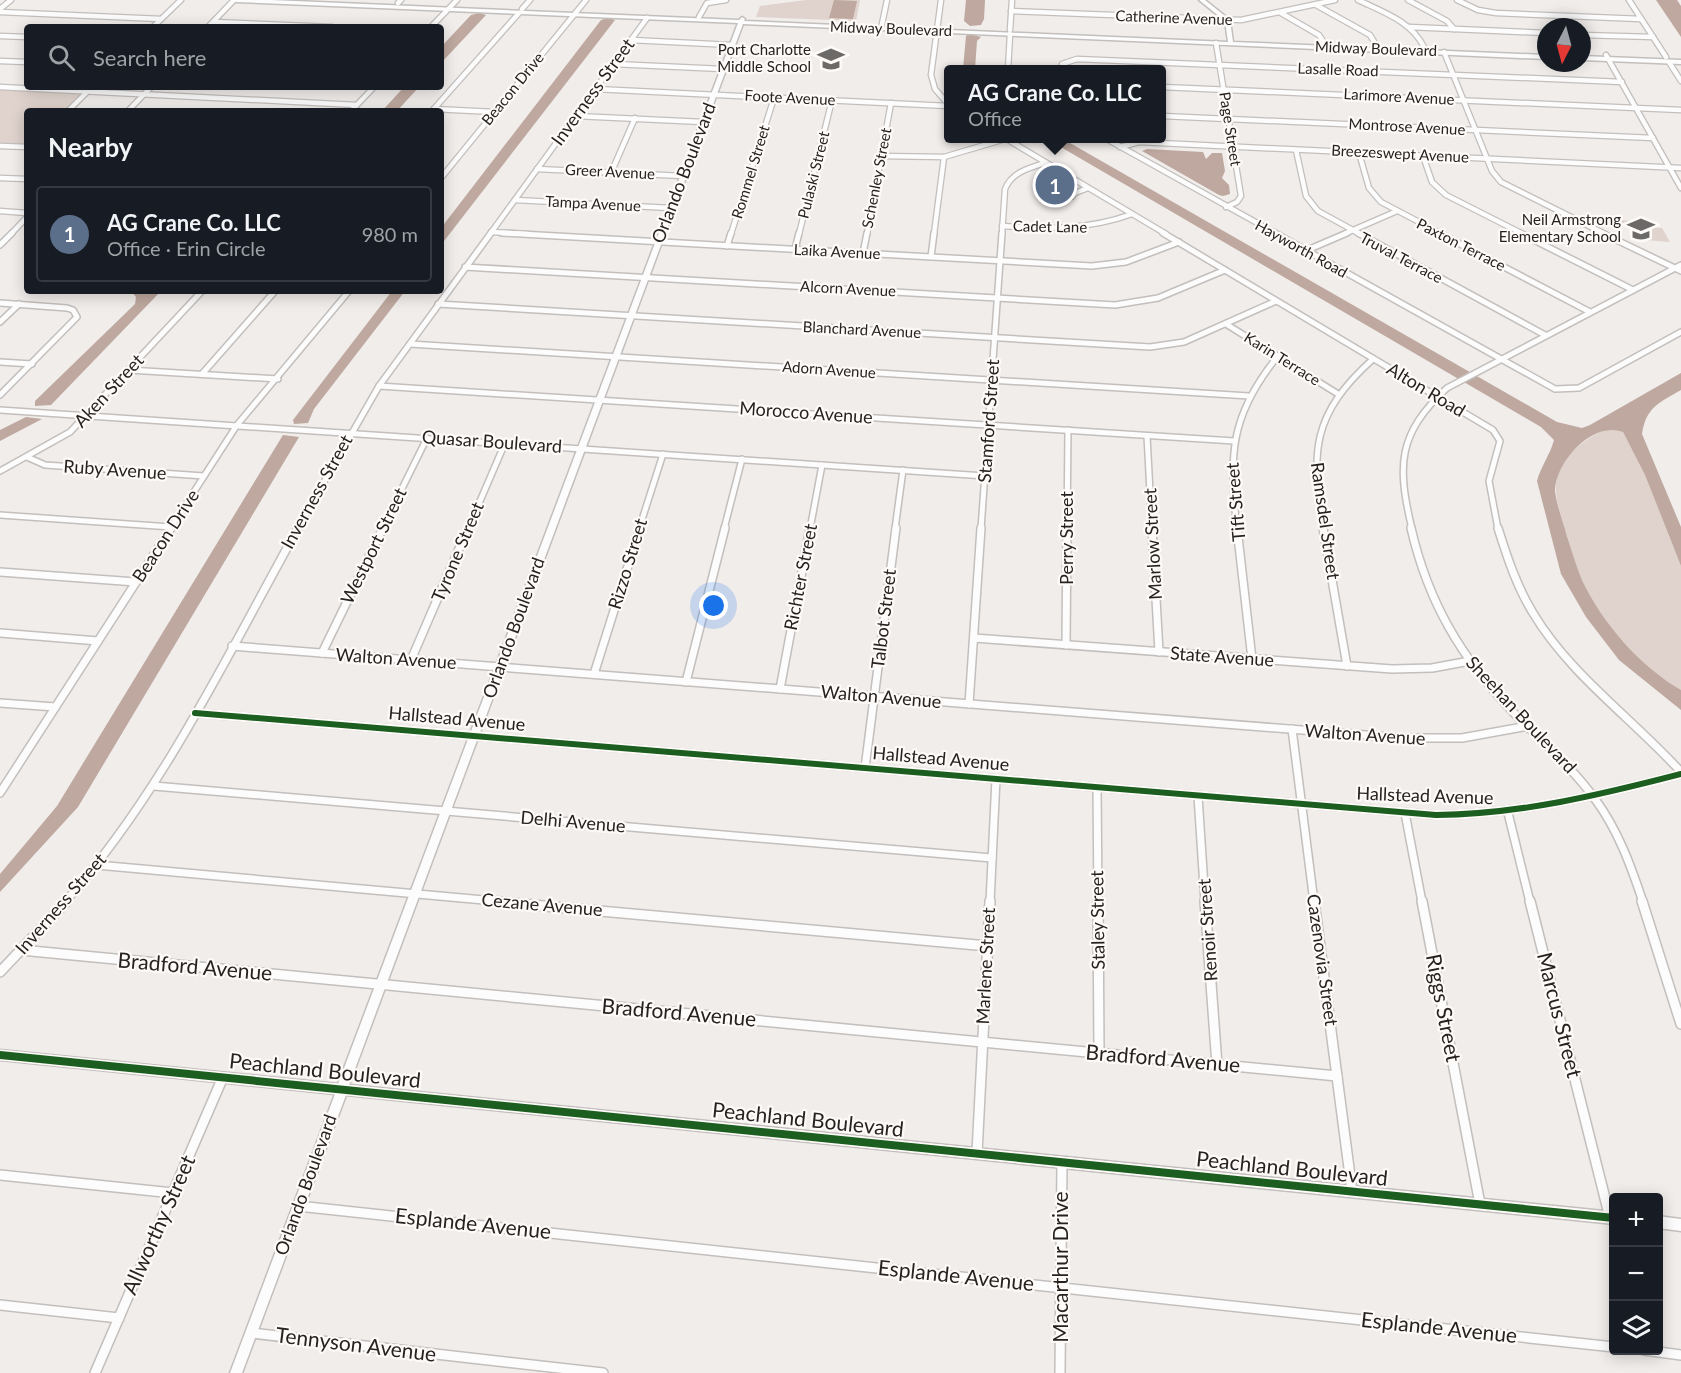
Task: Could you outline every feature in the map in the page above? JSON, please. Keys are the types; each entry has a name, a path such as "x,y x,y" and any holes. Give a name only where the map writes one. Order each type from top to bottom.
{"street":[{"path":"0,11 11,0"},
{"path":"156,24 181,0"},
{"path":"212,24 235,0"},
{"name":"Midway Boulevard","path":"235,0 699,17 1216,43 1231,41 1324,43 1537,53"},
{"name":"Midway Boulevard","path":"322,0 400,2 450,8"},
{"path":"434,24 457,0"},
{"path":"435,108 530,0"},
{"name":"Beacon Drive","path":"444,174 586,0"},
{"path":"699,17 707,3 726,0"},
{"path":"882,24 887,0"},
{"path":"940,0 931,79 944,100"},
{"path":"1008,65 1012,0"},
{"path":"1202,0 1227,20 1231,41"},
{"name":"Catherine Avenue","path":"1011,11 1227,20 1252,19 1335,0"},
{"path":"1358,0 1408,27 1420,38 1424,47"},
{"path":"1407,0 1447,21 1454,29"},
{"path":"1457,0 1478,10 1496,13 1641,18"},
{"path":"1622,0 1629,0 1681,81"},
{"path":"1316,5 1371,35 1376,45"},
{"path":"0,11 161,19"},
{"name":"Midway Boulevard","path":"575,13 647,18 882,24 937,28"},
{"path":"1281,13 1319,35 1324,43"},
{"name":"Inverness Street","path":"0,972 97,864 154,786 350,433 379,386 647,18"},
{"name":"Orlando Boulevard","path":"236,1373 741,20"},
{"path":"214,22 261,24"},
{"path":"1408,27 1537,33"},
{"name":"Midway Boulevard","path":"1010,32 1444,52 1537,54"},
{"path":"1591,35 1653,38"},
{"path":"0,36 24,37"},
{"path":"630,40 732,45"},
{"name":"Page Street","path":"1216,43 1241,196 1238,202 1226,207"},
{"path":"1444,52 1495,176 1505,185 1679,268"},
{"path":"1591,56 1681,60"},
{"path":"1607,57 1681,188"},
{"name":"Lasalle Road","path":"1062,65 1066,61 1077,59 1622,82"},
{"path":"0,61 24,62"},
{"path":"613,64 723,69"},
{"path":"0,87 24,88"},
{"name":"Larimore Avenue","path":"1166,87 1681,110"},
{"name":"Foote Avenue","path":"595,89 944,105"},
{"path":"53,90 357,105"},
{"path":"131,108 148,90"},
{"path":"354,108 371,90"},
{"path":"71,108 88,92"},
{"name":"Rommel Street","path":"728,246 774,98"},
{"name":"Pulaski Street","path":"795,249 832,100"},
{"name":"Schenley Street","path":"863,253 891,103"},
{"path":"444,110 495,112"},
{"path":"576,116 703,122"},
{"name":"Montrose Avenue","path":"1166,116 1653,138"},
{"path":"611,172 635,118"},
{"path":"881,156 944,158 992,143"},
{"name":"Alton Road","path":"1012,143 1493,430 1499,439 1490,467 1490,494 1512,568 1533,613 1568,660 1645,732 1681,773"},
{"name":"Hayworth Road","path":"1113,143 1547,387 1571,390 1681,332"},
{"name":"Breezeswept Avenue","path":"1120,147 1135,143"},
{"name":"Breezeswept Avenue","path":"1158,143 1681,168"},
{"path":"0,146 24,147"},
{"name":"Truval Terrace","path":"1296,150 1309,202 1322,214 1545,335"},
{"name":"Paxton Terrace","path":"1359,153 1371,192 1381,202 1396,212 1590,312"},
{"path":"1423,156 1432,182 1446,195 1633,290"},
{"path":"931,257 944,158"},
{"name":"Stamford Street","path":"969,704 1005,189 1016,174 1045,163"},
{"name":"Greer Avenue","path":"537,169 682,176"},
{"path":"0,178 24,179"},
{"path":"1075,193 1088,188"},
{"name":"Tampa Avenue","path":"515,200 671,208"},
{"path":"0,211 24,215"},
{"path":"1305,251 1396,212"},
{"name":"Cadet Lane","path":"1002,226 1083,229 1103,225 1132,214"},
{"path":"0,245 24,218"},
{"name":"Laika Avenue","path":"491,232 1111,266 1132,261 1179,242"},
{"name":"Alcorn Avenue","path":"465,267 1115,305 1136,304 1157,299 1225,270"},
{"name":"Sheehan Boulevard","path":"1679,268 1498,359 1459,380 1436,396 1418,417 1407,439 1402,462 1402,488 1426,583 1443,620 1470,662 1498,695 1564,760 1594,796 1616,832 1632,868 1681,1024"},
{"name":"Aken Street","path":"0,471 60,440 199,294"},
{"path":"202,374 272,294"},
{"name":"Beacon Drive","path":"0,793 237,425 278,379 347,294"},
{"name":"Blanchard Avenue","path":"438,304 1157,347 1184,342 1276,301"},
{"path":"0,303 67,308 76,313 74,322 0,395"},
{"path":"0,322 19,304"},
{"name":"Karin Terrace","path":"1226,324 1338,394"},
{"name":"Adorn Avenue","path":"410,344 1249,396"},
{"name":"Tift Street","path":"1252,659 1232,480 1234,441 1240,417 1249,396 1278,356"},
{"name":"Ramsdel Street","path":"1347,666 1315,471 1316,447 1321,428 1338,394 1355,374 1373,359"},
{"path":"0,362 32,363"},
{"path":"129,370 278,379"},
{"name":"Morocco Avenue","path":"379,386 1234,441"},
{"name":"Quasar Boulevard","path":"0,410 985,476"},
{"name":"Perry Street","path":"1066,645 1068,430"},
{"name":"Marlow Street","path":"1147,436 1159,652"},
{"name":"Westport Street","path":"321,653 427,438"},
{"name":"Tyrone Street","path":"411,660 505,443"},
{"name":"Rizzo Street","path":"594,674 663,454"},
{"name":"Ruby Avenue","path":"27,457 45,465 204,476"},
{"path":"686,682 742,459"},
{"name":"Richter Street","path":"780,689 822,465"},
{"name":"Talbot Street","path":"865,768 903,470"},
{"path":"0,515 171,527"},
{"path":"0,572 136,582"},
{"path":"0,633 98,641"},
{"name":"State Avenue","path":"974,638 1416,670 1470,662"},
{"name":"Walton Avenue","path":"232,646 1436,739 1482,736 1528,726"},
{"path":"0,703 55,707"},
{"name":"Hallstead Avenue","path":"195,713 1405,813 1458,815 1508,813 1548,807 1681,773"},
{"name":"Cazenovia Street","path":"1292,729 1352,1191"},
{"path":"0,779 9,780"},
{"name":"Marlene Street","path":"977,1153 996,779"},
{"name":"Delhi Avenue","path":"154,786 992,858"},
{"name":"Staley Street","path":"1097,787 1099,1053"},
{"name":"Renoir Street","path":"1198,796 1218,1065"},
{"name":"Riggs Street","path":"1405,813 1480,1204"},
{"name":"Marcus Street","path":"1508,813 1609,1206"},
{"name":"Cezane Avenue","path":"97,864 988,946"},
{"name":"Bradford Avenue","path":"21,950 1337,1076"},
{"name":"Peachland Boulevard","path":"0,1055 1609,1218"},
{"name":"Allworthy Street","path":"94,1373 223,1077"},
{"name":"Macarthur Drive","path":"1060,1373 1062,1162"},
{"path":"0,1175 173,1193"},
{"name":"Esplande Avenue","path":"298,1206 1609,1346"},
{"path":"1663,1223 1681,1225"},
{"path":"0,1305 118,1318"},
{"name":"Tennyson Avenue","path":"251,1333 603,1373"},
{"path":"1663,1352 1681,1354"}],"shaded area":[{"path":"806,0 860,0 856,21 756,17 760,6"},
{"path":"834,0 857,1 853,19 829,18"},
{"path":"966,0 985,0 984,19 981,25 970,26 964,21"},
{"path":"1656,0 1677,0 1681,6 1681,37"},
{"path":"479,13 486,15 444,60 444,44 471,15"},
{"path":"609,18 615,20 444,241 444,224 601,20"},
{"path":"969,34 981,37 977,41 975,65 963,65 966,36"},
{"path":"0,89 82,94 67,108 24,108 24,145 0,144"},
{"path":"401,90 416,90 400,108 385,108"},
{"path":"1054,143 1070,143 1557,422 1582,428 1590,425 1681,373 1681,390 1650,412 1642,434 1681,527 1681,566 1645,475 1623,432 1611,430 1600,432 1578,446 1561,468 1555,491 1576,564 1590,596 1611,627 1637,656 1681,690 1681,710 1619,660 1586,617 1561,574 1537,481 1554,440 1541,427"},
{"path":"1147,149 1203,152 1206,159 1212,153 1222,153 1225,171 1222,178 1229,185 1230,194 1219,195 1142,151"},
{"path":"1618,220 1647,222 1650,227 1662,228 1670,242 1645,240 1637,227 1621,226"},
{"path":"134,294 158,294 51,405 35,406 35,401 135,304 136,297"},
{"path":"390,294 403,294 314,409 308,423 294,424 293,420"},
{"path":"26,417 42,419 0,441 0,430"},
{"path":"1613,428 1623,432 1645,475 1681,566 1681,690 1638,657 1601,614 1591,598 1574,559 1559,510 1557,478 1567,457 1590,438"},
{"path":"283,435 299,437 78,807 0,892 0,874 57,806"}],"cycle path":[{"path":"195,713 1436,815 1500,813 1560,804 1681,774"},
{"path":"0,1055 1609,1217"}],"place":[{"name":"Port Charlotte Middle School","path":"831,59"},
{"name":"AG Crane Co. LLC","path":"1055,185"},
{"name":"Neil Armstrong Elementary School","path":"1641,229"}]}
